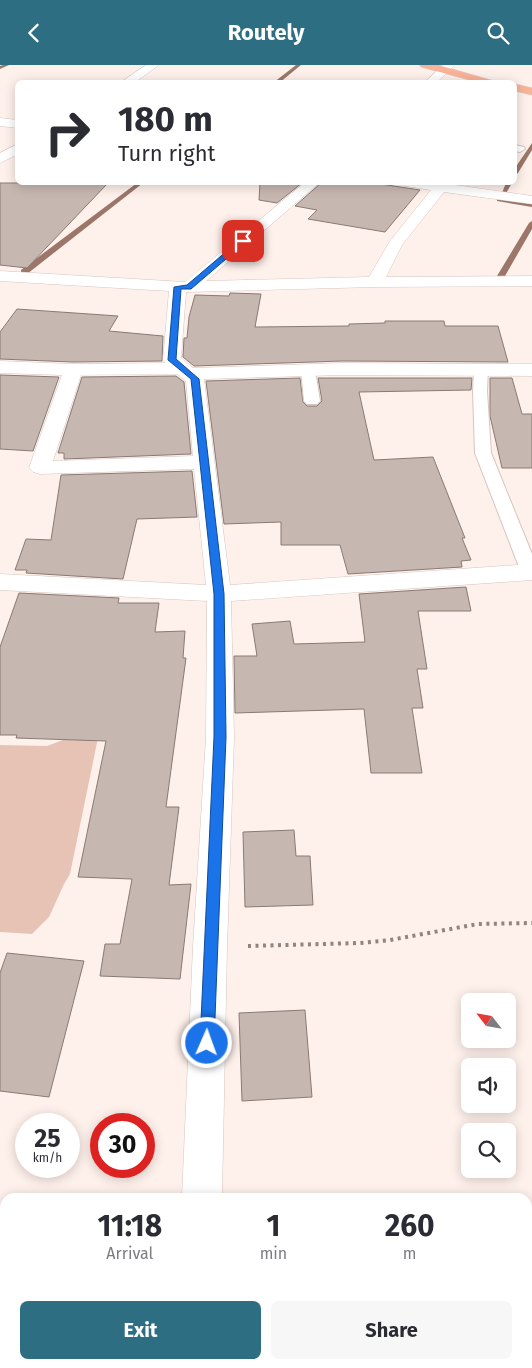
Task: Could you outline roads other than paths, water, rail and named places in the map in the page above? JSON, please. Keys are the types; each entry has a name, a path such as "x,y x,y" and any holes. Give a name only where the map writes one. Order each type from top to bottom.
{"highway":[{"path":"425,65 447,67 487,80"},
{"path":"517,87 532,91"}],"street":[{"path":"130,80 154,65"},
{"path":"432,80 447,67"},
{"path":"0,122 15,124"},
{"path":"0,159 15,150"},
{"path":"202,1193 210,947 220,737 219,594 195,379 172,360 183,287 310,185"},
{"path":"426,185 532,200"},
{"path":"375,282 395,244 441,187"},
{"path":"0,276 183,287 375,282 532,281"},
{"path":"1,369 186,371 532,370"},
{"path":"73,370 40,468 205,461"},
{"path":"0,582 219,594 531,572"}],"lane":[{"path":"308,370 312,401"},
{"path":"482,370 480,391 483,453 531,572"}],"waterway":[{"path":"0,68 7,65"},
{"path":"279,80 299,65"},
{"path":"517,170 532,145"},
{"path":"24,272 137,185"},
{"path":"503,194 508,185"},
{"path":"499,200 532,205"},
{"path":"501,276 532,223"}]}
